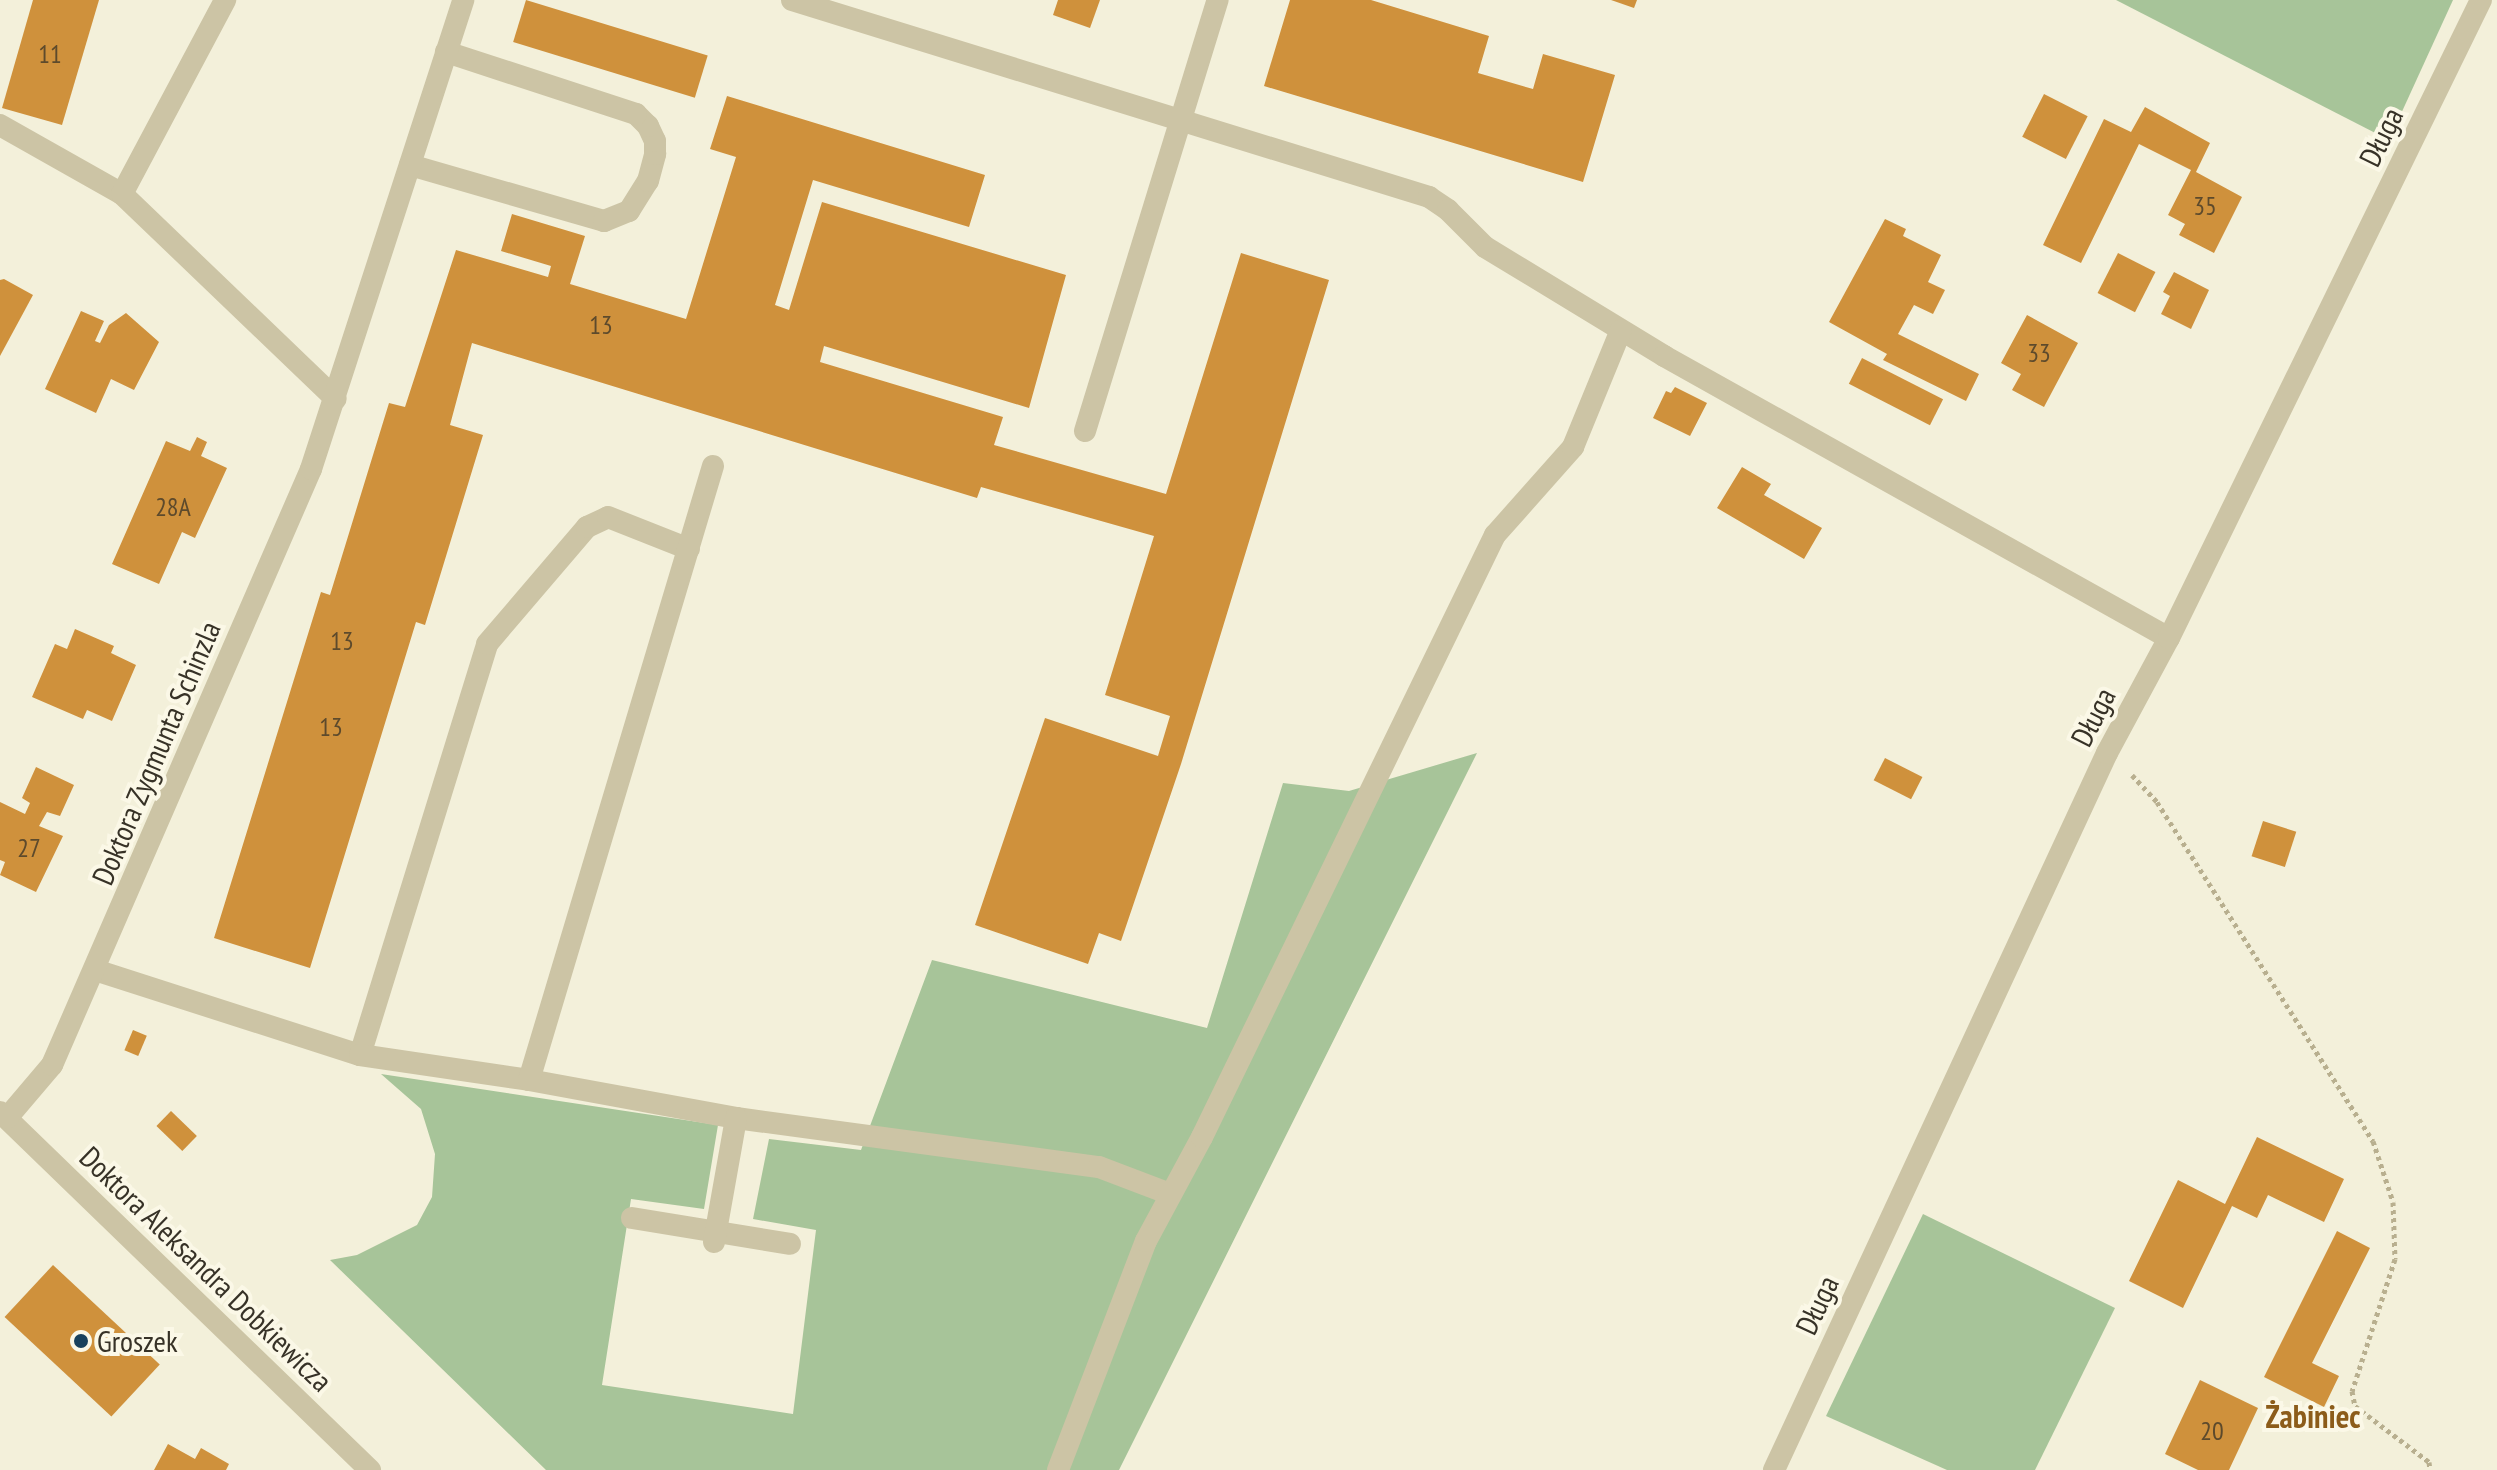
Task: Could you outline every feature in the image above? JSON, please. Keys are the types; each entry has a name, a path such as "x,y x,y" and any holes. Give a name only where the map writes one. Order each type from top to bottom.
{"street":[{"path":"122,194 225,0"},
{"name":"Doktora Zygmunta Schinzla","path":"2,1118 52,1065 311,469 463,0"},
{"path":"792,0 1429,197 1448,210 1485,247 1664,356 2169,638"},
{"path":"1085,431 1218,0"},
{"name":"Długa","path":"1774,1470 2107,753 2169,638 2481,0"},
{"path":"410,165 604,221 629,211 648,181 655,141 648,126 636,114 446,52"},
{"path":"0,125 122,194 336,399"},
{"path":"1058,1470 1146,1241 1202,1137 1495,535 1573,447 1621,330"},
{"path":"529,1080 713,466"},
{"path":"360,1055 487,644 587,527 608,517 689,549"},
{"path":"95,970 360,1055 529,1080 736,1118 1099,1167 1170,1194"},
{"name":"Doktora Aleksandra Dobkiewicza","path":"2,1118 370,1470"},
{"path":"715,1237 736,1118"},
{"path":"632,1218 715,1237 790,1244"}],"path":[{"path":"2107,753 2157,802 2373,1141 2393,1202 2395,1259 2352,1391 2355,1406 2429,1462 2430,1470"}],"green space":[{"path":"2116,0 2453,0 2389,140"},
{"path":"1477,753 1119,1470 546,1470 330,1260 357,1255 417,1225 432,1197 435,1154 421,1109 381,1074 718,1125 704,1209 631,1199 602,1385 793,1414 816,1230 753,1219 769,1139 861,1150 932,960 1207,1028 1283,783 1349,791"},
{"path":"1923,1214 2115,1308 2035,1470 1947,1470 1826,1416"}],"building":[{"path":"33,0 99,0 62,125 2,108"},
{"path":"526,0 708,56 695,98 513,42"},
{"path":"1058,0 1100,0 1090,28 1053,15"},
{"path":"1290,0 1371,0 1489,36 1478,73 1533,89 1543,54 1615,75 1583,182 1264,86"},
{"path":"1611,0 1637,0 1634,8"},
{"path":"2044,94 2088,116 2066,159 2022,137"},
{"path":"727,96 985,175 969,227 813,180 775,305 789,310 822,202 1066,275 1029,408 824,346 820,362 1003,417 994,445 1166,494 1241,253 1329,280 1181,764 1121,941 1099,933 1088,964 975,925 1045,718 1158,756 1170,716 1105,695 1154,536 981,487 977,498 472,343 450,425 483,435 425,625 416,622 310,968 214,938 321,592 330,595 389,403 405,407 456,250 548,277 551,266 501,251 512,214 585,236 570,284 686,319 736,157 710,149"},
{"path":"2145,107 2210,143 2196,172 2242,197 2214,253 2179,235 2185,224 2168,215 2191,170 2139,144 2081,263 2043,245 2104,119 2131,132"},
{"path":"1885,219 1906,229 1903,236 1941,255 1928,282 1945,290 1933,314 1914,305 1898,334 1979,374 1966,401 1883,360 1887,354 1829,322"},
{"path":"2118,253 2155,272 2135,312 2098,293"},
{"path":"2174,272 2209,290 2191,329 2161,314 2170,296 2163,292"},
{"path":"4,279 33,295 0,356 0,280"},
{"path":"81,311 104,321 95,341 100,343 109,325 126,313 159,342 134,390 111,379 96,413 45,389"},
{"path":"2027,315 2078,343 2044,407 2012,390 2021,374 2001,363"},
{"path":"1862,358 1943,399 1930,425 1849,384"},
{"path":"1675,387 1707,403 1690,436 1653,418 1666,391 1671,393"},
{"path":"197,437 207,442 201,456 227,468 195,538 182,532 159,584 112,564 166,441 190,451"},
{"path":"1742,467 1771,484 1764,495 1822,528 1804,559 1717,508"},
{"path":"75,629 114,646 111,653 136,665 112,721 87,710 83,719 32,697 55,644 67,649"},
{"path":"1885,758 1922,777 1911,799 1874,780"},
{"path":"36,767 74,785 60,816 47,812 39,826 63,836 36,892 0,875 5,862 0,860 0,802 25,814 30,803 22,798"},
{"path":"2263,821 2296,832 2285,867 2252,856"},
{"path":"133,1030 147,1036 138,1056 124,1050"},
{"path":"171,1111 197,1136 182,1151 156,1126"},
{"path":"2257,1137 2344,1179 2324,1222 2268,1195 2257,1218 2232,1206 2183,1308 2129,1281 2178,1180 2225,1204"},
{"path":"2337,1231 2370,1248 2312,1363 2339,1376 2324,1407 2264,1377"},
{"name":"Groszek","path":"53,1265 160,1365 111,1416 5,1317"},
{"path":"2200,1380 2258,1408 2229,1470 2198,1470 2165,1454"},
{"path":"168,1444 195,1459 201,1448 229,1464 226,1470 154,1470"}],"place":[{"name":"Groszek","path":"81,1341"}],"district":[{"name":"Żabiniec","path":"2313,1416"}]}
